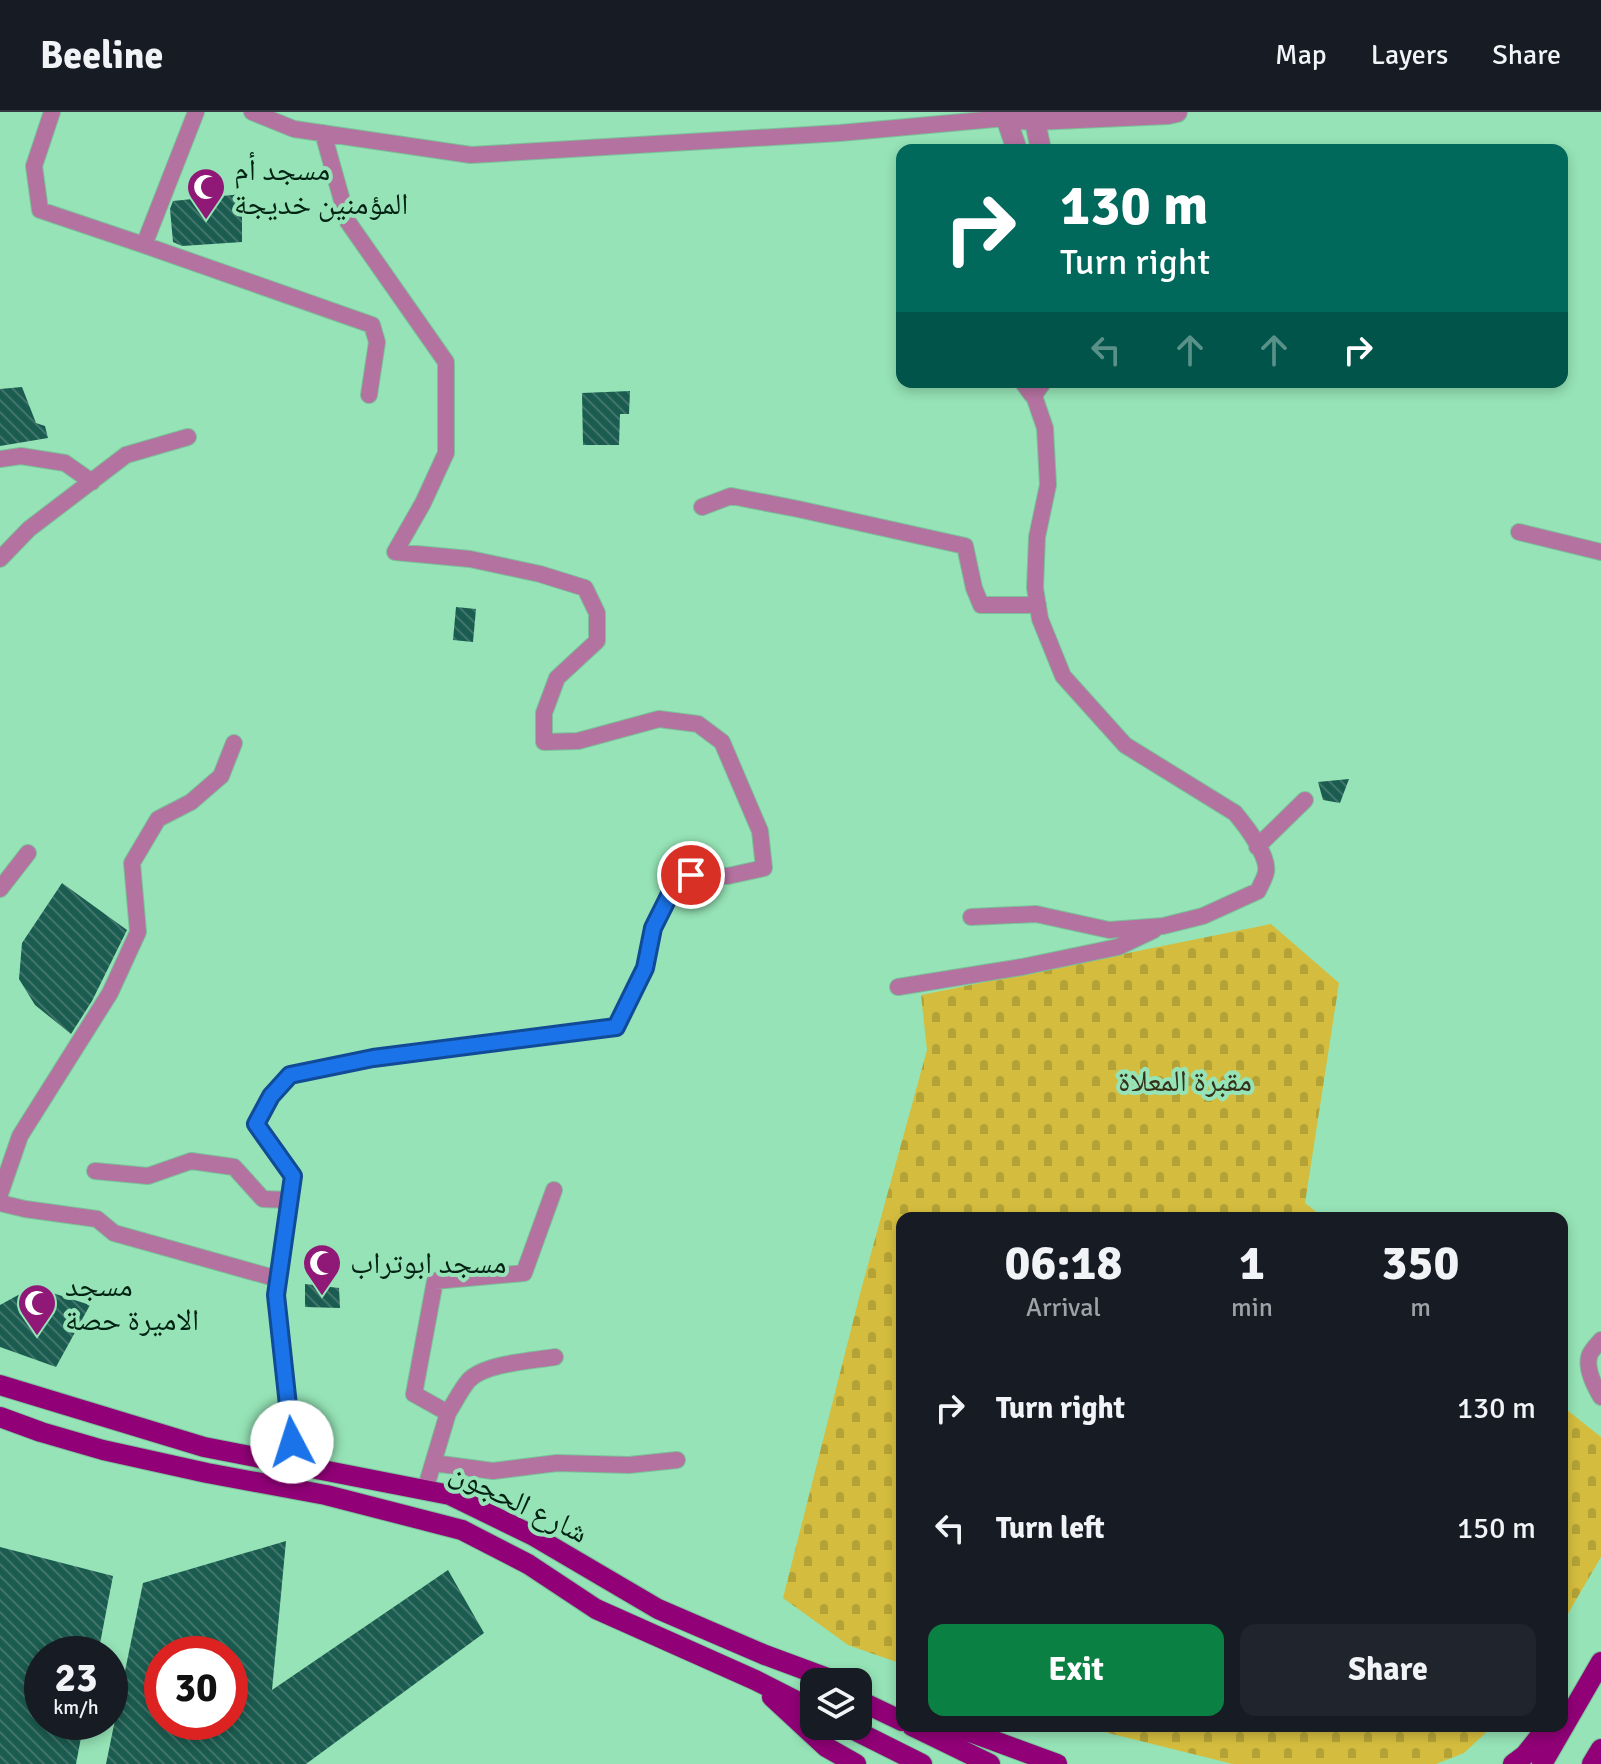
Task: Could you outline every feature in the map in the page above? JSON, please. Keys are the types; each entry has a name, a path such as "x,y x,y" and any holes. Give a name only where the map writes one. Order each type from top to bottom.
{"main road":[{"name":"شارع الحجون","path":"0,1385 204,1447 450,1495 518,1528 658,1609 765,1655"},
{"name":"شارع الحجون","path":"0,1417 103,1450 326,1495 462,1530 528,1564 596,1609 800,1703"},
{"path":"765,1655 800,1672"},
{"path":"765,1655 800,1668"},
{"path":"1568,1702 1601,1661"},
{"path":"1568,1719 1601,1661"},
{"path":"755,1680 826,1747 856,1764"},
{"path":"872,1695 896,1704"},
{"path":"872,1707 896,1718"},
{"path":"924,1732 990,1764"},
{"path":"970,1732 1057,1764"},
{"path":"1513,1764 1525,1755 1543,1732"},
{"path":"1542,1764 1560,1732"},
{"path":"872,1739 922,1764"},
{"path":"1592,1764 1601,1749"}],"street":[{"path":"52,112 34,166 40,210 372,325 377,342 369,395"},
{"path":"144,245 196,112"},
{"path":"252,112 294,129 471,155 840,133 1005,115 1177,112"},
{"path":"1005,115 1015,144"},
{"path":"1033,116 1040,144"},
{"path":"294,1465 276,1295 293,1176 256,1124 271,1096 290,1075 373,1058 616,1027 645,968 653,928 669,896 691,875 728,876 764,868 760,831 722,742 698,724 659,719 578,741 544,742 544,713 557,678 597,641 597,613 585,588 540,574 470,559 395,552 423,503 446,453 446,362 348,222 323,133"},
{"path":"971,917 1036,914 1109,930 1163,926 1203,916 1258,891 1267,872 1265,861 1248,828 1235,813 1125,745 1063,676 1040,619 1035,588 1037,537 1048,485 1045,428 1034,388"},
{"path":"0,559 29,529 126,455 188,437"},
{"path":"0,459 21,456 65,463 92,482"},
{"path":"702,507 731,496 965,546 981,605 1038,605"},
{"path":"1519,532 1601,552"},
{"path":"0,1194 20,1136 110,993 138,932 132,863 158,819 191,802 221,776 234,743"},
{"path":"1257,847 1305,800"},
{"path":"0,889 28,853"},
{"path":"898,987 1022,967 1118,947 1163,926"},
{"path":"95,1171 148,1176 191,1161 234,1167 263,1199 289,1200"},
{"path":"448,1413 414,1394 435,1281 524,1273 554,1190"},
{"path":"0,1203 97,1219 114,1233 278,1279"},
{"path":"1601,1340 1589,1354 1589,1365 1601,1397"},
{"path":"425,1490 448,1413 468,1382 501,1366 555,1357"},
{"path":"433,1463 493,1471 557,1463 629,1465 677,1460"},
{"path":"826,1747 838,1764"}],"green space":[{"name":"مقبرة المعلاة","path":"1271,924 1339,983 1305,1203 1316,1212 896,1212 896,1662 848,1645 783,1598 861,1290 927,1050 921,995"},
{"path":"1568,1411 1601,1437 1601,1557 1568,1614"},
{"path":"1104,1732 1487,1732 1464,1753 1436,1764 1233,1764"}],"building":[{"name":"مسجد أم المؤمنين خديجة","path":"242,194 242,242 182,246 173,242 170,209 173,201"},
{"path":"22,387 36,423 45,426 48,438 0,446 0,389"},
{"path":"630,391 629,414 620,414 619,445 583,445 582,393"},
{"path":"456,607 476,609 473,642 453,640"},
{"path":"1349,779 1340,803 1323,800 1318,782"},
{"path":"62,883 127,930 92,1001 71,1034 35,1005 19,979 22,943"},
{"name":"مسجد ابوتراب","path":"305,1284 339,1288 340,1308 305,1307"},
{"name":"مسجد الاميرة حصة","path":"40,1289 90,1305 56,1367 0,1347 0,1305 20,1294"},
{"path":"286,1541 272,1690 448,1570 484,1633 306,1764 106,1764 111,1740 128,1740 128,1656 143,1583"},
{"path":"0,1547 113,1576 101,1636 24,1636 24,1740 81,1740 76,1764 0,1764"}],"place":[{"name":"مسجد أم المؤمنين خديجة","path":"206,221"},
{"name":"مسجد ابوتراب","path":"322,1297"},
{"name":"مسجد الاميرة حصة","path":"37,1337"}],"route":[{"path":"292,1442 276,1295 293,1176 256,1124 271,1096 290,1075 373,1058 616,1027 645,968 653,928 669,896 691,875"}]}
